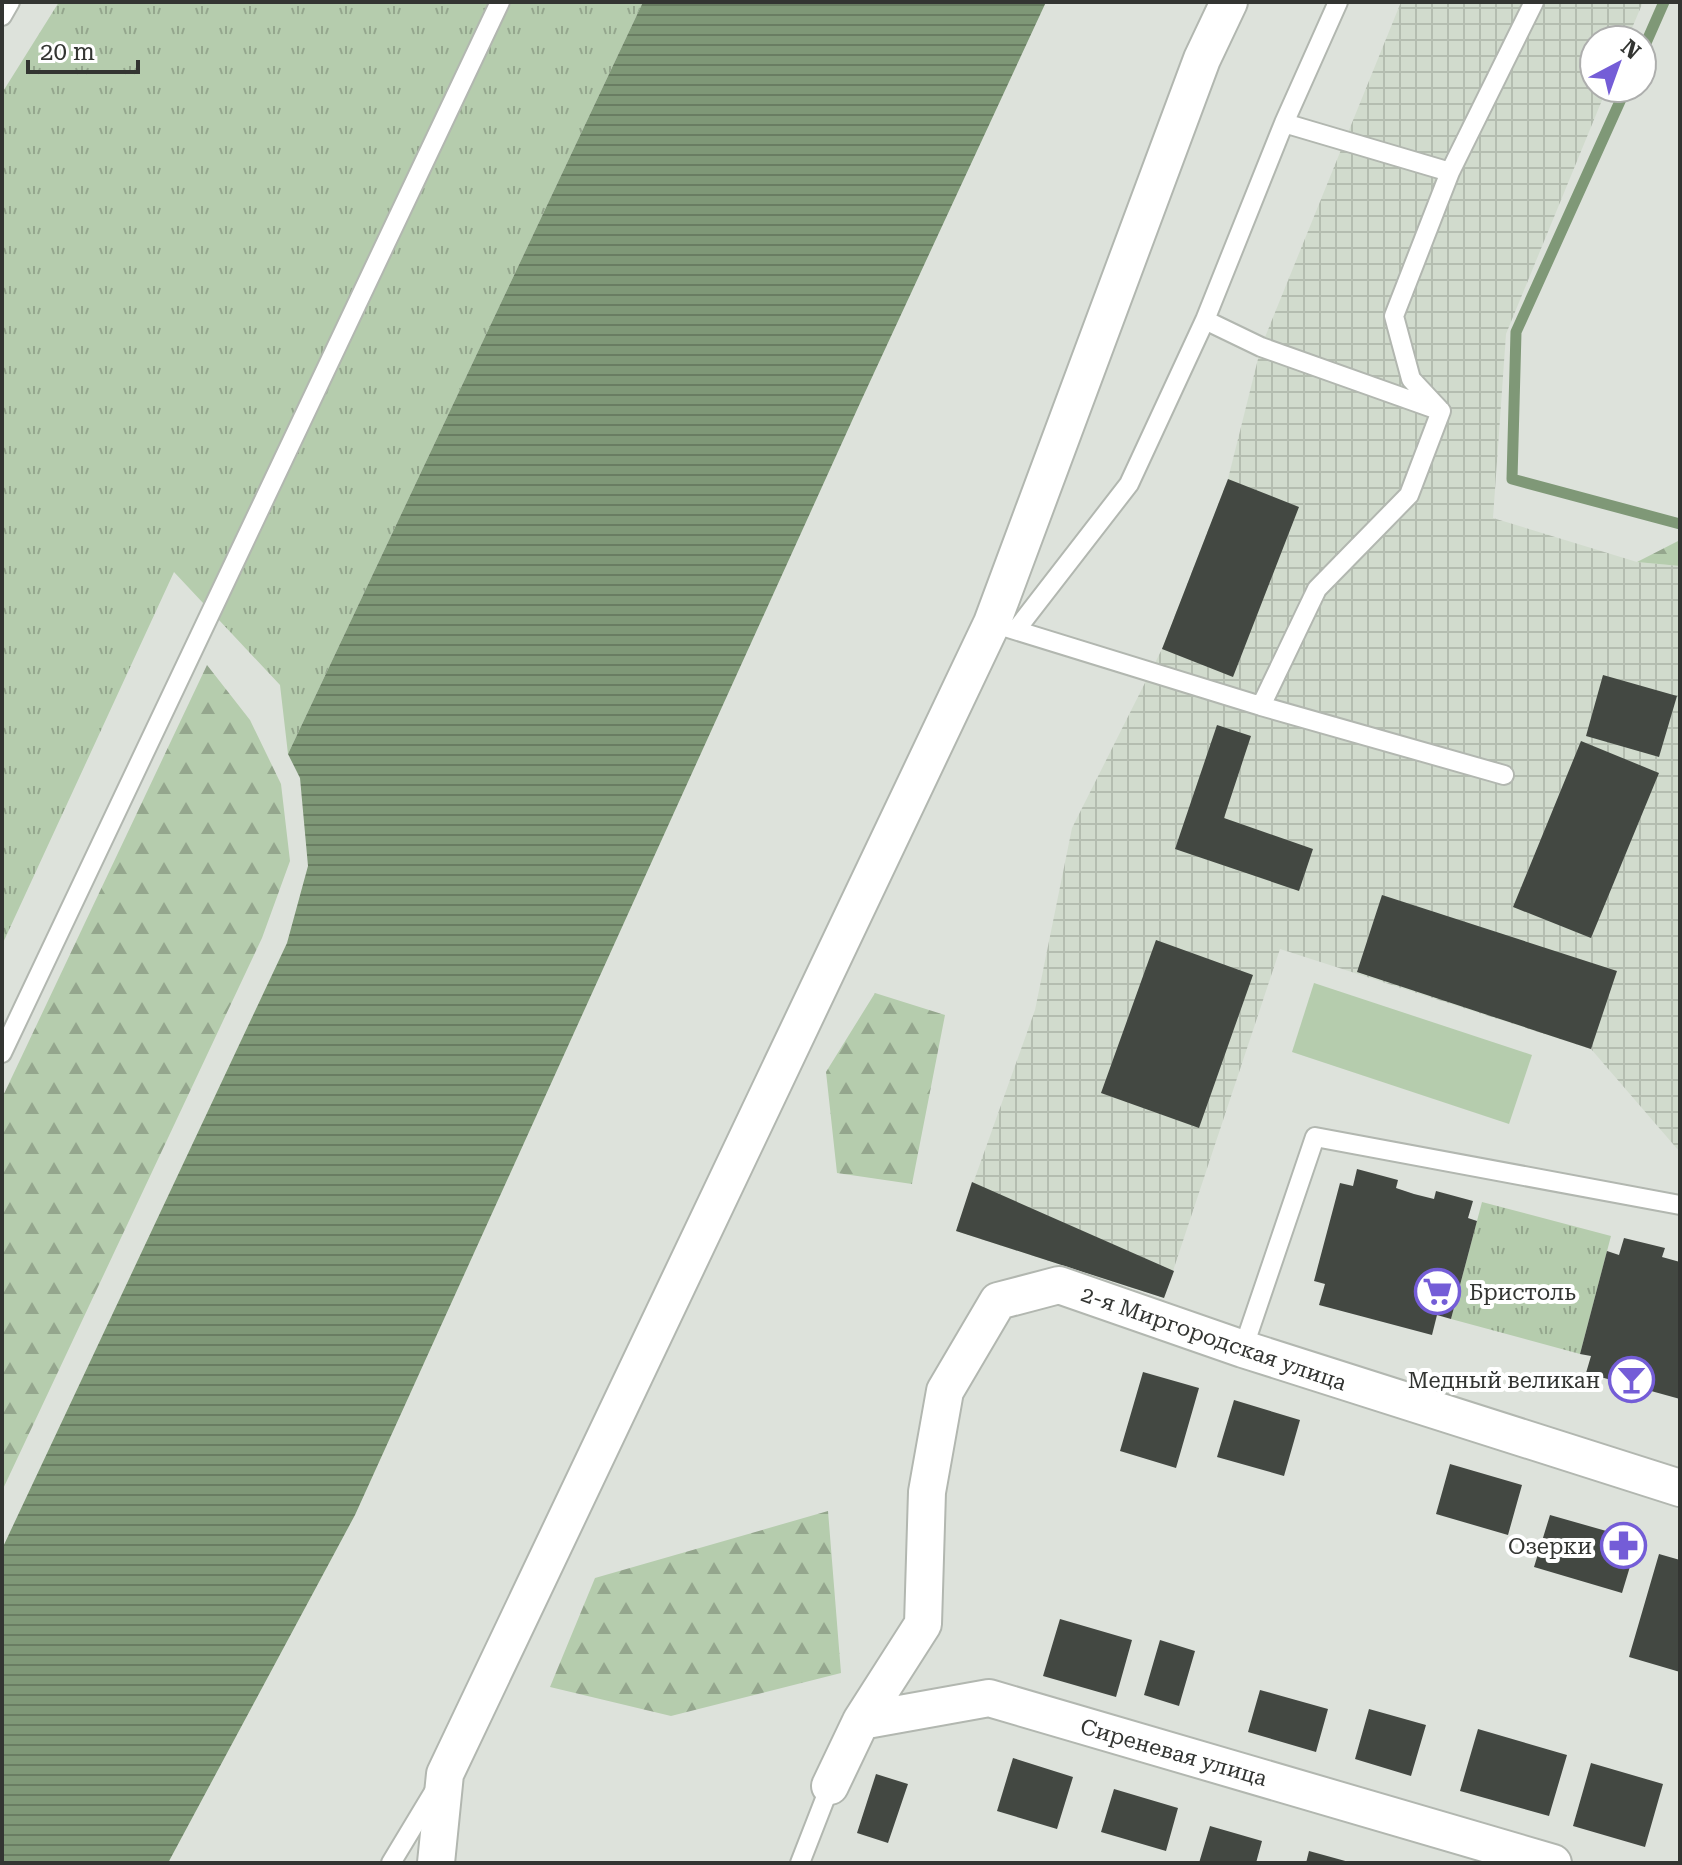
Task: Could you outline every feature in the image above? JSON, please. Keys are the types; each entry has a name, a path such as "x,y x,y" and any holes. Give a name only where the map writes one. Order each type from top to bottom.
{"street":[{"path":"436,1863 445,1774 1004,627 1202,59 1229,2"},
{"name":"2-я Миргородская улица","path":"861,1721 923,1624 927,1492 945,1391 998,1301 1059,1285 1243,1349 1680,1488"},
{"name":"Сиреневая улица","path":"861,1721 989,1698 1553,1863"},
{"path":"830,1786 861,1721"}],"lane":[{"path":"2,16 10,2"},
{"path":"2,1053 500,2"},
{"path":"1338,2 1284,123 1205,320 1129,484 1004,627 1261,706 1504,775"},
{"path":"1441,411 1411,379 1394,316 1450,172 1534,2"},
{"path":"1284,123 1450,172"},
{"path":"1205,320 1261,347 1441,411"},
{"path":"1261,706 1317,589 1409,495 1441,411"},
{"path":"1243,1349 1315,1137 1680,1205"},
{"path":"391,1863 445,1774"},
{"path":"800,1863 830,1786"}],"shaded area":[{"path":"643,2 1046,2 861,401 355,1515 168,1863 2,1863 2,1549 287,943 308,866 300,778 288,754"},
{"path":"1401,2 1643,2 1634,24 1578,24 1578,104 1600,104 1506,334 1493,518 1637,562 1680,566 1679,1151 1591,1049 1280,949 1164,1298 956,1231 1035,1010 1072,828 1162,649 1228,479 1261,347"}],"green space":[{"path":"59,2 643,2 288,754 280,685 174,572 2,945 2,93"},
{"path":"1680,540 1680,566 1637,562"},
{"path":"207,665 250,720 281,784 290,861 262,938 2,1491 2,1098"},
{"path":"1314,983 1532,1055 1509,1124 1292,1052"},
{"path":"875,993 945,1015 912,1184 837,1173 826,1072"},
{"path":"1482,1202 1611,1236 1580,1354 1451,1319"},
{"path":"828,1511 841,1673 671,1716 550,1687 595,1578"}],"building":[{"path":"1228,479 1299,507 1233,677 1162,649"},
{"path":"1603,675 1677,696 1659,757 1586,736"},
{"path":"1217,725 1251,736 1224,818 1313,849 1299,891 1175,849"},
{"path":"1581,741 1659,773 1591,938 1513,907"},
{"path":"1382,895 1617,971 1591,1049 1357,972"},
{"path":"1156,940 1253,975 1199,1128 1101,1093"},
{"path":"1357,1169 1398,1180 1396,1188 1414,1194 1434,1199 1436,1191 1473,1201 1468,1218 1477,1221 1451,1319 1437,1315 1432,1335 1319,1305 1325,1284 1314,1281 1340,1183 1353,1186"},
{"path":"972,1182 1174,1271 1164,1298 956,1231"},
{"path":"1624,1238 1665,1248 1662,1257 1680,1262 1680,1399 1586,1373 1591,1356 1580,1354 1607,1251 1619,1255"},
{"path":"1143,1372 1199,1388 1176,1468 1120,1451"},
{"path":"1234,1400 1300,1420 1284,1476 1217,1457"},
{"path":"1450,1464 1522,1485 1508,1535 1436,1514"},
{"path":"1550,1515 1638,1540 1622,1593 1534,1567"},
{"path":"1659,1554 1680,1560 1680,1672 1629,1657"},
{"path":"1060,1619 1132,1640 1116,1697 1043,1676"},
{"path":"1160,1640 1195,1651 1179,1706 1144,1695"},
{"path":"1260,1690 1328,1709 1316,1752 1248,1732"},
{"path":"1369,1709 1426,1725 1411,1776 1355,1759"},
{"path":"1478,1729 1567,1755 1549,1816 1460,1791"},
{"path":"1013,1758 1073,1777 1057,1829 997,1811"},
{"path":"1591,1763 1663,1784 1645,1847 1573,1826"},
{"path":"876,1774 908,1784 888,1843 857,1833"},
{"path":"1114,1789 1178,1808 1166,1851 1101,1832"},
{"path":"1210,1826 1262,1841 1256,1863 1199,1863"},
{"path":"1309,1851 1349,1862 1349,1863 1306,1863"}],"waterway":[{"path":"1654,24 1664,2"},
{"path":"1619,104 1516,332 1512,479 1680,524"}],"place":[{"name":"Бристоль","path":"1438,1292"},
{"name":"Медный великан","path":"1631,1380"},
{"name":"Озерки","path":"1623,1546"}]}
